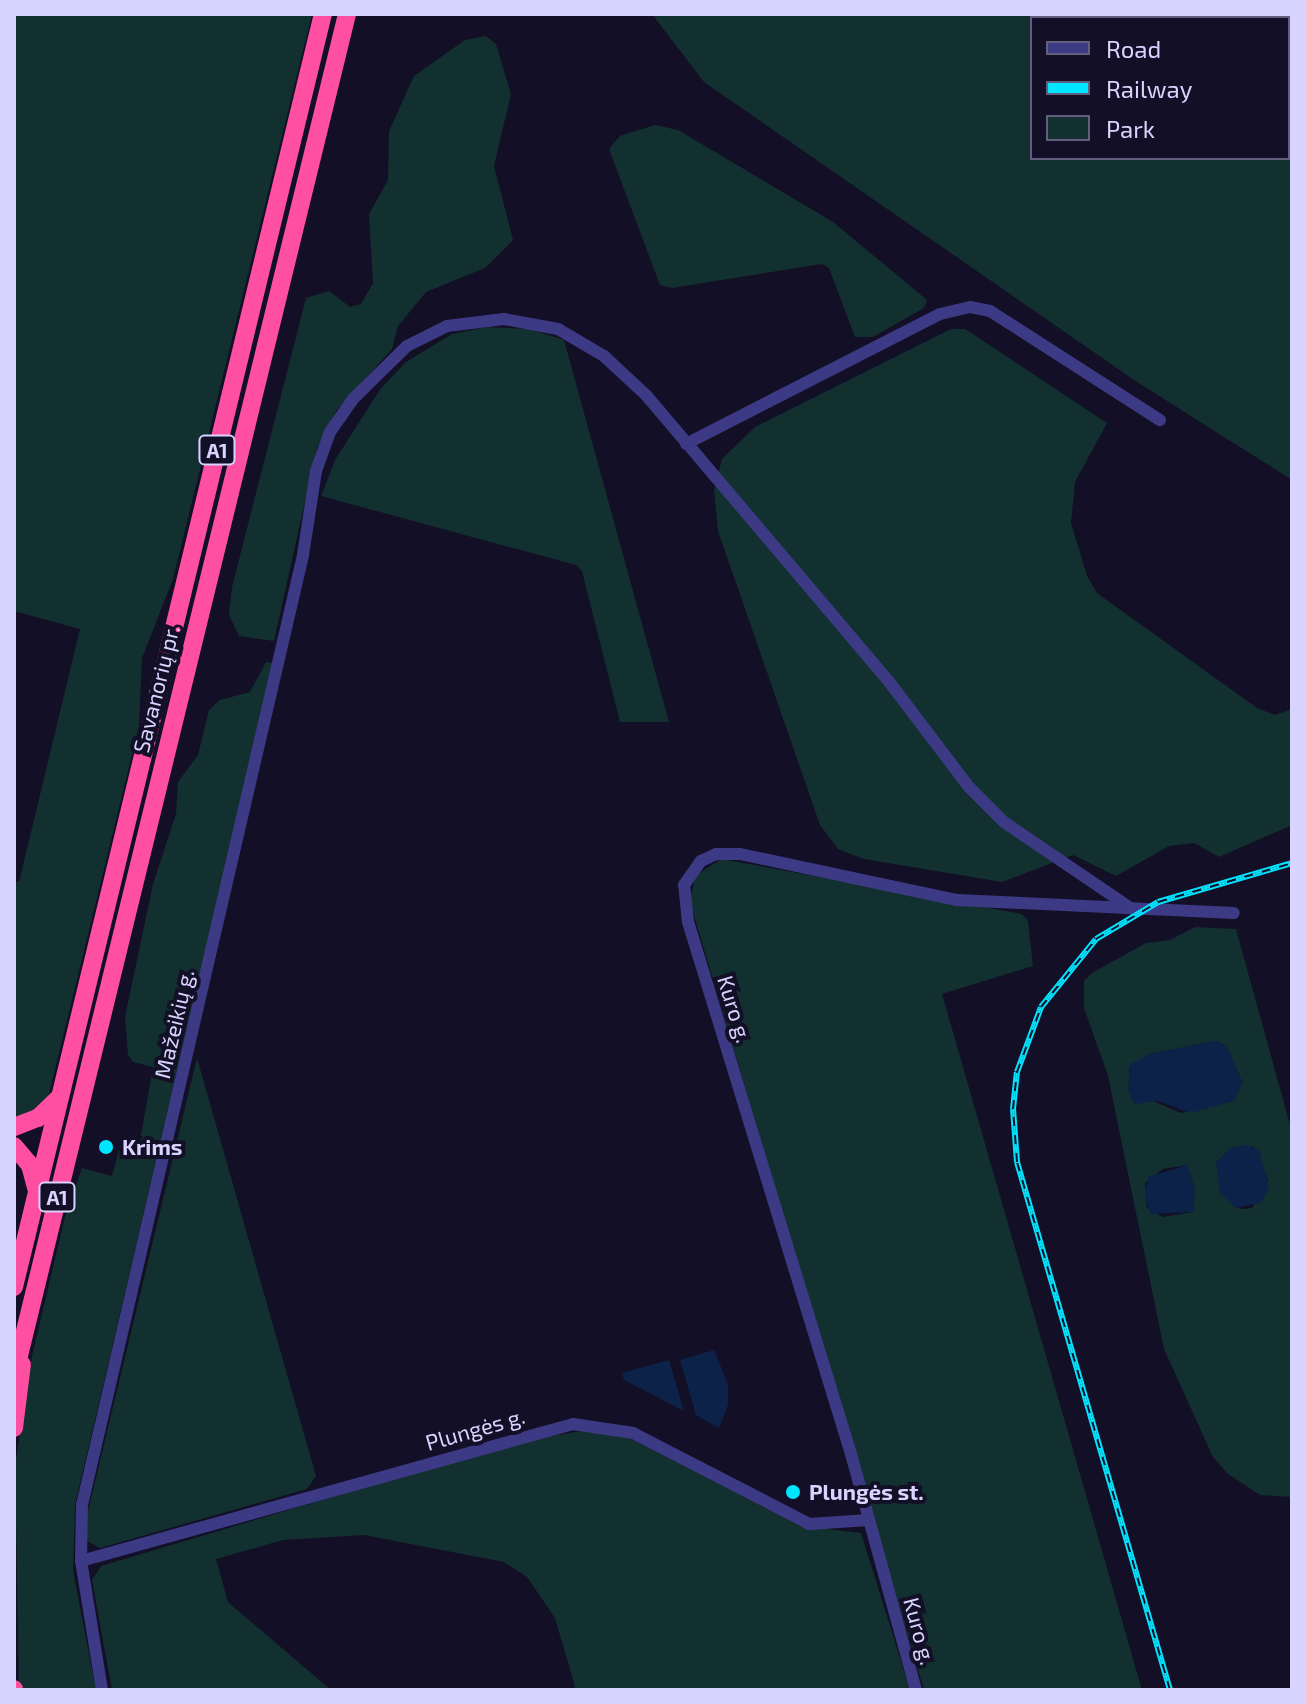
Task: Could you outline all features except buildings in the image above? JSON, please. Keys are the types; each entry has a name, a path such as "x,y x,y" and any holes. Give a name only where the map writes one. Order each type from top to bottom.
{"highway":[{"name":"Savanorių pr.","path":"14,1287 323,14"},
{"name":"Savanorių pr.","path":"14,1376 347,14"},
{"path":"14,1127 38,1118 60,1097"},
{"path":"14,1146 30,1165 37,1192"},
{"path":"14,1428 26,1327"}],"street":[{"path":"686,444 940,314 970,307 990,311 1160,420"},
{"name":"Mažeikių g.","path":"102,1690 81,1561 82,1505 299,570 316,471 330,432 368,381 407,346 447,326 483,320 534,322 569,334 604,356 686,444 890,683 969,787 1004,822 1132,909"},
{"name":"Kuro g.","path":"916,1690 869,1520 688,922 684,885 701,861 716,854 740,854 957,900 1234,913"},
{"name":"Plungės g.","path":"81,1561 573,1424 633,1433 809,1524 869,1520"}],"green space":[{"path":"14,14 312,14 173,579 142,658 139,726 49,1094 45,1105 14,1124 14,882 19,882 80,629 14,611"},
{"path":"652,14 1292,14 1292,480 1137,382 704,82"},
{"path":"486,36 496,44 511,94 494,166 513,240 485,268 426,292 398,326 392,349 337,410 317,448 274,641 239,636 229,615 232,587 306,298 329,291 350,307 361,304 373,283 369,214 388,180 389,131 414,76 465,40"},
{"path":"655,125 678,130 833,222 927,300 924,308 873,337 855,337 829,268 822,264 672,288 660,285 609,149 620,136"},
{"path":"487,327 530,329 564,340 669,722 620,722 582,571 576,565 321,496 335,460 381,388 406,362 452,334"},
{"path":"951,329 965,329 1107,423 1075,482 1071,523 1087,576 1097,593 1257,708 1275,715 1292,709 1292,825 1219,857 1194,843 1169,846 1116,876 1073,855 1002,882 864,859 838,849 820,825 718,531 714,490 722,459 755,427"},
{"path":"266,662 273,663 75,1505 73,1571 96,1690 19,1690 15,1466 32,1356 65,1217 82,1168 112,1176 119,1150 138,1152 153,1067 133,1062 128,1055 125,1017 153,884 176,814 178,782 198,755 209,710 220,700 250,692"},
{"path":"721,859 1022,914 1028,921 1033,966 942,994 1142,1690 924,1690 690,902 695,876"},
{"path":"1195,927 1236,929 1292,1132 1292,1497 1260,1495 1228,1474 1213,1457 1164,1349 1108,1076 1084,1008 1084,981 1092,973 1146,943 1170,940","holes":["1216,1041 1227,1047 1242,1082 1234,1101 1181,1113 1153,1101 1129,1082 1129,1068 1150,1054","1240,1146 1254,1147 1268,1180 1252,1208 1236,1208","1187,1165 1195,1189 1193,1212 1163,1217 1147,1208 1145,1183 1163,1169"]},
{"path":"197,1058 316,1476 307,1489 100,1548 87,1541 86,1519"},
{"path":"592,1429 634,1440 800,1526 861,1533 910,1690 576,1690 555,1618 527,1577 504,1562 364,1535 283,1540 216,1559 228,1602 331,1690 112,1690 92,1580 101,1566 513,1443"}],"water":[{"path":"1216,1041 1227,1047 1242,1082 1234,1101 1190,1113 1158,1101 1134,1104 1128,1090 1130,1064 1153,1053"},
{"path":"1247,1145 1259,1151 1269,1188 1260,1203 1236,1208 1220,1193 1216,1162 1231,1148"},
{"path":"1187,1165 1195,1189 1193,1212 1150,1214 1145,1195 1148,1177"},
{"path":"714,1350 728,1384 728,1405 719,1428 696,1415 680,1360"},
{"path":"669,1360 684,1411 624,1380 622,1373"}],"railway":[{"path":"1170,1690 1017,1162 1013,1109 1017,1072 1041,1007 1096,939 1158,902 1292,863"}],"place":[{"name":"Krims","path":"106,1147"},
{"name":"Plungės st.","path":"793,1492"}]}
